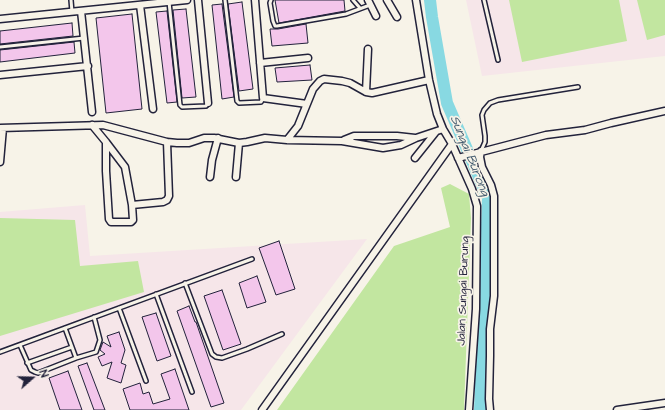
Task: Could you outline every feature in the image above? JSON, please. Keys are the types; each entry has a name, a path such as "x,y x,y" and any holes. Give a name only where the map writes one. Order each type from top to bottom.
{"street":[{"path":"0,20 187,0"},
{"path":"198,0 208,103"},
{"path":"255,0 263,98 307,104"},
{"path":"387,0 397,17"},
{"name":"Jalan Sungai Burung","path":"416,0 429,80 437,114 443,129 461,157 466,175 475,197 478,214 476,310 469,410"},
{"path":"369,2 376,16"},
{"path":"140,5 153,109"},
{"path":"81,11 92,112"},
{"path":"366,92 368,48"},
{"path":"260,63 308,58"},
{"path":"0,75 88,66"},
{"path":"288,140 298,126 313,89 324,80 350,83 366,92 380,92 429,80"},
{"path":"461,157 546,135 585,130 665,111"},
{"path":"92,125 106,142 125,166 132,205 132,222 111,222 109,219 106,142"},
{"path":"0,162 1,128 103,125 167,142 184,143 204,138 218,138 239,143 265,138 342,141 383,148 401,145 416,138 443,129"},
{"path":"414,158 435,132"},
{"path":"342,141 354,136 397,136 416,138"},
{"path":"210,177 212,160 218,138"},
{"path":"132,205 163,202 167,200 169,196 167,142"},
{"path":"236,177 239,143"},
{"path":"262,410 452,144"},
{"path":"480,152 482,167 492,185 494,196 494,296 490,329 490,410"},
{"path":"617,410 665,403"}],"lane":[{"path":"71,0 72,12"},
{"path":"225,0 237,101 239,103 261,102 263,98"},
{"path":"271,0 270,3 275,26 346,14 369,2"},
{"path":"353,0 360,8"},
{"path":"484,0 498,60"},
{"path":"169,1 180,105 182,107 206,106 208,103"},
{"path":"0,47 84,38"},
{"path":"480,152 485,142 482,115 490,103 498,100 578,87"},
{"path":"0,352 252,259"},
{"path":"185,283 212,354 216,357 222,358 282,334"},
{"path":"156,294 192,392"},
{"path":"119,308 146,381"},
{"path":"20,345 30,370 38,373 96,352 98,351 100,340 94,317"},
{"path":"65,328 76,358"},
{"path":"27,363 72,347"}],"shaded area":[{"path":"466,0 665,0 665,56 482,76"},
{"path":"85,205 90,256 367,239 241,410 0,410 0,212"}],"green space":[{"path":"509,0 619,0 627,41 522,62"},
{"path":"637,0 665,0 665,35 647,40"},
{"path":"450,184 469,194 471,218 464,410 277,410 394,246 450,227 441,188"},
{"path":"0,218 75,220 80,266 138,261 144,292 0,336"}],"building":[{"path":"275,0 344,0 345,11 279,23"},
{"path":"242,2 253,89 239,91 228,4"},
{"path":"222,4 234,97 222,99 212,5"},
{"path":"186,9 196,97 182,98 173,10"},
{"path":"167,11 177,102 167,103 156,12"},
{"path":"132,14 142,109 106,113 96,18"},
{"path":"72,23 73,36 0,44 0,31"},
{"path":"306,24 308,43 272,46 270,29"},
{"path":"74,42 75,53 0,62 0,50"},
{"path":"310,65 312,80 277,82 275,68"},
{"path":"279,241 295,289 276,295 259,248"},
{"path":"257,276 266,302 247,308 239,283"},
{"path":"222,290 241,344 223,350 204,296"},
{"path":"189,306 224,403 211,407 177,311"},
{"path":"156,313 171,356 157,361 142,317"},
{"path":"119,332 125,350 121,363 126,365 121,383 107,378 112,362 102,366 98,357 105,354 100,350 103,342 111,347 107,336"},
{"path":"87,363 105,410 94,410 78,366"},
{"path":"175,369 189,410 130,410 123,389 140,383 143,394 149,392 153,404 170,399 161,374"},
{"path":"68,371 82,410 60,410 49,378"}],"waterway":[{"name":"Sungai Burong","path":"430,0 447,103 488,198 480,410"}]}
